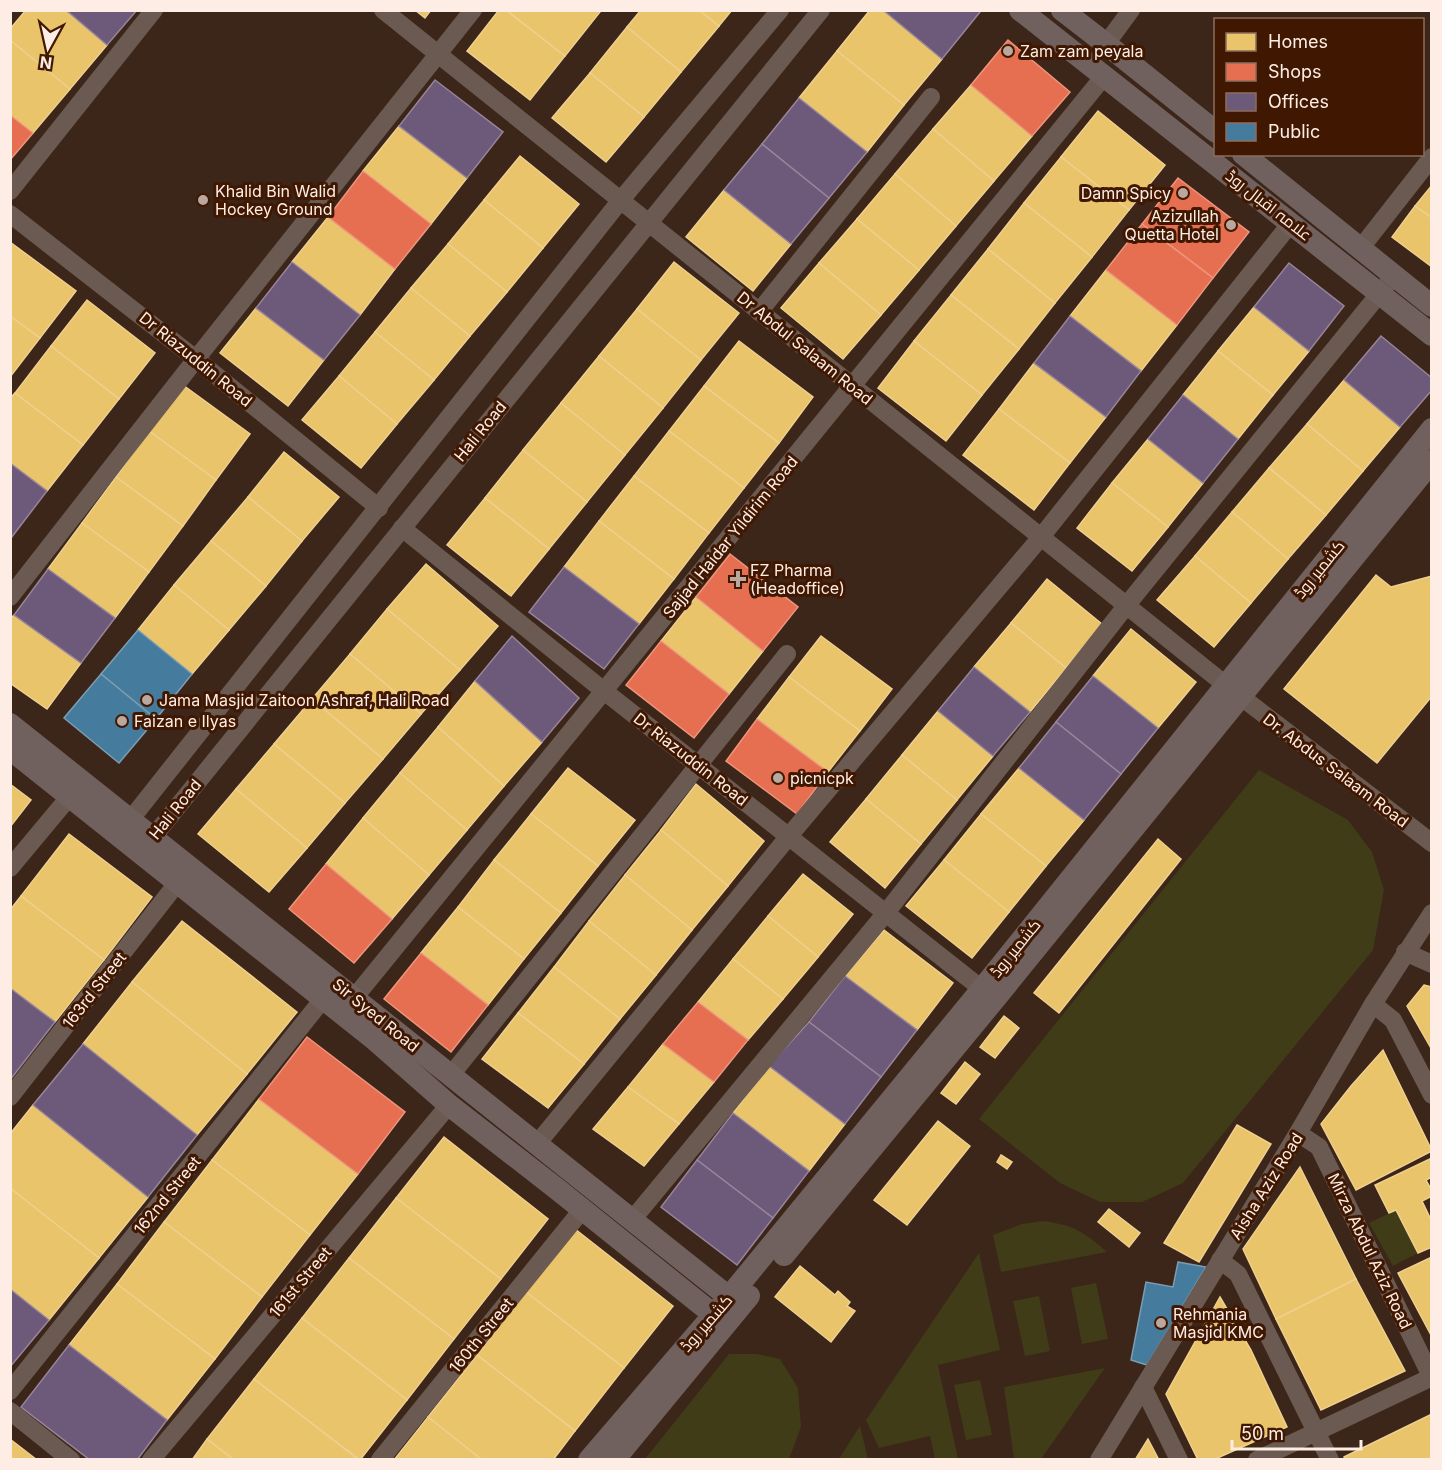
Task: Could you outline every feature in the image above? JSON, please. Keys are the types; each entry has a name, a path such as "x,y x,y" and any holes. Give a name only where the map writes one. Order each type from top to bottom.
{"main road":[{"name":"علامہ اقبال روڈ","path":"1020,10 1291,223 1387,285 1431,306"},
{"path":"1062,10 1214,131"},
{"name":"علامہ اقبال روڈ","path":"1245,156 1360,249 1387,285 1431,335"},
{"name":"کشمیر روڈ","path":"589,1460 720,1319 987,1009 1233,691 1431,429"},
{"name":"کشمیر روڈ","path":"735,1302 982,989 1233,691 1431,461"},
{"name":"Sir Syed Road","path":"10,724 124,827 354,998 381,1032 449,1106 564,1180 632,1220 735,1302"},
{"name":"Sir Syed Road","path":"10,749 70,796 124,827"},
{"name":"Sir Syed Road","path":"147,845 177,882 323,999 451,1075 537,1144 564,1180 582,1210 720,1319"},
{"name":"کشمیر روڈ","path":"614,1460 720,1319"}],"street":[{"path":"10,191 154,10"},
{"name":"Dr Abdul Salaam Road","path":"383,10 1233,691"},
{"path":"10,597 196,358 473,10"},
{"name":"Hali Road","path":"124,827 620,201 780,10"},
{"name":"Hali Road","path":"147,845 821,10"},
{"path":"1106,44 1131,10"},
{"name":"Sajjad Haidar Yildirim Road","path":"354,998 1105,75"},
{"path":"759,312 931,98"},
{"path":"1360,249 1431,157"},
{"name":"Dr Riazuddin Road","path":"10,214 196,358 399,532 982,989"},
{"path":"537,1144 789,836 1041,537 1291,223"},
{"path":"632,1220 885,914 1126,606 1387,285"},
{"path":"391,492 415,512"},
{"path":"451,1075 787,654"},
{"name":"Dr. Abdus Salaam Road","path":"1233,691 1431,843"},
{"path":"10,868 70,796"},
{"name":"163rd Street","path":"10,1097 177,882"},
{"name":"Aisha Aziz Road","path":"1099,1460 1298,1133 1373,1004 1431,913"},
{"path":"1405,952 1431,964"},
{"name":"162nd Street","path":"10,1391 323,999"},
{"path":"1373,1004 1393,1020 1431,1095"},
{"name":"161st Street","path":"151,1460 449,1106"},
{"name":"Mirza Abdul Aziz Road","path":"1298,1133 1319,1147 1431,1378"},
{"name":"160th Street","path":"380,1460 582,1210"},
{"path":"1220,1260 1238,1274 1330,1460"},
{"path":"1257,1460 1431,1378"},
{"path":"1143,1387 1179,1460"},
{"path":"10,1411 71,1460"}],"shaded area":[{"path":"1259,770 1348,820 1372,852 1384,890 1373,950 1183,1183 1142,1202 1100,1202 1060,1183 979,1119"},
{"path":"1396,1210 1418,1253 1393,1266 1369,1223"},
{"path":"1043,1221 1078,1230 1107,1252 1001,1272 993,1235 1022,1224"},
{"path":"979,1253 1000,1350 938,1365 958,1459 935,1459 930,1436 879,1448 866,1420"},
{"path":"1096,1283 1108,1339 1082,1344 1071,1288"},
{"path":"1039,1296 1050,1351 1025,1356 1013,1301"},
{"path":"729,1354 757,1354 780,1359 798,1388 801,1427 789,1459 645,1459"},
{"path":"1105,1368 1041,1459 1014,1459 1004,1387"},
{"path":"980,1380 992,1435 966,1440 954,1385"},
{"path":"860,1426 868,1459 839,1459"}],"building: Homes":[{"path":"26,10 66,10 107,45 70,89 10,40 10,29"},
{"path":"415,10 431,10 425,18"},
{"path":"499,10 506,10 565,56 530,100 467,51"},
{"path":"506,10 599,10 600,12 565,56"},
{"path":"641,10 699,10 719,26 681,72 627,27"},
{"path":"699,10 732,10 719,26"},
{"path":"870,10 883,10 942,59 904,105 837,51"},
{"path":"627,27 681,72 644,117 590,73"},
{"path":"10,40 70,89 33,133 10,115"},
{"path":"837,51 904,105 867,152 799,98"},
{"path":"590,73 644,117 606,162 552,118"},
{"path":"971,85 1032,136 994,181 933,129"},
{"path":"1098,111 1165,165 1129,210 1061,157"},
{"path":"399,126 467,178 431,224 363,171"},
{"path":"933,129 994,181 956,226 895,174"},
{"path":"520,156 579,204 543,248 484,200"},
{"path":"1061,157 1129,210 1092,257 1024,203"},
{"path":"895,174 956,226 919,270 857,219"},
{"path":"1432,185 1432,218 1415,206"},
{"path":"724,190 791,244 753,291 686,237"},
{"path":"484,200 543,248 507,292 448,244"},
{"path":"1024,203 1092,257 1055,303 988,249"},
{"path":"1415,206 1432,218 1432,267 1392,237"},
{"path":"328,217 395,269 360,315 292,262"},
{"path":"857,219 919,270 881,315 819,263"},
{"path":"10,242 76,291 40,338 10,316"},
{"path":"448,244 507,292 470,336 411,288"},
{"path":"988,249 1055,303 1019,349 951,295"},
{"path":"674,262 739,313 701,360 637,309"},
{"path":"819,263 881,315 843,359 781,308"},
{"path":"1106,270 1177,325 1141,371 1070,316"},
{"path":"411,288 470,336 434,380 375,332"},
{"path":"951,295 1019,349 982,395 914,341"},
{"path":"87,300 155,353 119,399 51,346"},
{"path":"1254,307 1309,351 1273,395 1218,351"},
{"path":"256,308 324,360 288,406 220,353"},
{"path":"637,309 701,360 663,408 599,356"},
{"path":"10,316 40,338 10,377"},
{"path":"375,332 434,380 397,424 339,376"},
{"path":"739,341 813,397 779,443 704,386"},
{"path":"914,341 982,395 946,441 878,388"},
{"path":"51,346 119,399 83,445 15,393"},
{"path":"1218,351 1273,395 1238,439 1183,395"},
{"path":"599,356 663,408 625,455 561,403"},
{"path":"1034,363 1106,417 1070,463 999,409"},
{"path":"339,376 397,424 361,468 302,420"},
{"path":"1344,380 1400,427 1363,471 1307,424"},
{"path":"183,385 250,434 216,480 149,431"},
{"path":"704,386 779,443 744,488 669,431"},
{"path":"15,393 83,445 47,491 10,463 10,398"},
{"path":"561,403 625,455 587,502 523,450"},
{"path":"999,409 1070,463 1034,510 963,455"},
{"path":"1307,424 1363,471 1326,515 1269,468"},
{"path":"149,431 216,480 183,526 116,477"},
{"path":"669,431 744,488 709,533 634,476"},
{"path":"1148,439 1203,483 1168,527 1112,483"},
{"path":"523,450 587,502 549,549 485,498"},
{"path":"284,452 339,497 302,541 248,497"},
{"path":"1269,468 1326,515 1288,559 1232,512"},
{"path":"634,476 709,533 674,579 599,521"},
{"path":"116,477 183,526 149,572 82,523"},
{"path":"1112,483 1168,527 1132,571 1077,528"},
{"path":"248,497 302,541 266,586 211,541"},
{"path":"485,498 549,549 511,596 447,545"},
{"path":"1232,512 1288,559 1251,603 1195,556"},
{"path":"599,521 674,579 639,624 564,567"},
{"path":"82,523 149,572 115,618 48,569"},
{"path":"211,541 266,586 229,630 174,585"},
{"path":"1195,556 1251,603 1214,647 1157,600"},
{"path":"426,564 498,626 460,670 387,609"},
{"path":"1376,575 1391,587 1432,576 1432,696 1377,763 1284,689"},
{"path":"1047,579 1102,624 1066,668 1011,623"},
{"path":"174,585 229,630 192,674 138,630"},
{"path":"696,597 763,651 729,694 661,641"},
{"path":"387,609 460,670 421,714 350,654"},
{"path":"14,615 81,663 47,709 10,683 10,619"},
{"path":"1011,623 1066,668 1030,712 974,667"},
{"path":"1131,629 1196,682 1158,728 1093,676"},
{"path":"821,636 892,689 860,731 789,677"},
{"path":"350,654 421,714 383,759 312,699"},
{"path":"789,677 860,731 828,772 757,719"},
{"path":"475,681 542,742 504,786 438,727"},
{"path":"312,699 383,759 345,803 274,744"},
{"path":"938,711 993,756 957,800 902,755"},
{"path":"438,727 504,786 467,830 400,773"},
{"path":"274,744 345,803 307,848 236,789"},
{"path":"902,755 957,800 921,844 866,799"},
{"path":"568,768 635,820 598,866 531,814"},
{"path":"1019,768 1084,820 1046,866 981,814"},
{"path":"400,773 467,830 429,875 363,818"},
{"path":"10,784 31,800 10,827"},
{"path":"696,784 764,841 728,886 661,830"},
{"path":"236,789 307,848 269,892 198,834"},
{"path":"866,799 921,844 885,888 830,842"},
{"path":"531,814 598,866 561,913 494,860"},
{"path":"981,814 1046,866 1009,912 944,860"},
{"path":"363,818 429,875 392,919 326,864"},
{"path":"661,830 728,886 692,930 625,875"},
{"path":"69,834 152,897 104,960 21,896"},
{"path":"1158,839 1181,859 1059,1013 1034,993"},
{"path":"494,860 561,913 524,959 458,907"},
{"path":"944,860 1009,912 972,958 906,906"},
{"path":"803,874 853,914 818,957 768,916"},
{"path":"625,875 692,930 656,975 589,921"},
{"path":"21,896 104,960 55,1022 10,988 10,910"},
{"path":"458,907 524,959 488,1005 421,953"},
{"path":"768,916 818,957 783,999 733,959"},
{"path":"182,921 297,1012 247,1074 132,982"},
{"path":"589,921 656,975 620,1019 554,967"},
{"path":"884,930 953,983 917,1030 845,976"},
{"path":"733,959 783,999 748,1040 698,1002"},
{"path":"554,967 620,1019 584,1064 518,1013"},
{"path":"132,982 247,1074 197,1135 83,1044"},
{"path":"1424,985 1432,987 1432,1050 1407,1006"},
{"path":"518,1013 584,1064 548,1108 482,1059"},
{"path":"1004,1016 1019,1028 995,1058 980,1047"},
{"path":"663,1044 714,1082 679,1124 628,1087"},
{"path":"1383,1050 1432,1151 1356,1190 1321,1124"},
{"path":"965,1062 980,1074 956,1104 941,1093"},
{"path":"769,1066 845,1124 809,1171 733,1113"},
{"path":"628,1087 679,1124 644,1166 593,1129"},
{"path":"259,1099 358,1174 310,1235 212,1160"},
{"path":"33,1105 148,1197 99,1258 10,1188 10,1134"},
{"path":"938,1121 970,1146 907,1225 874,1200"},
{"path":"1237,1125 1271,1144 1199,1262 1164,1243"},
{"path":"444,1137 548,1219 501,1279 396,1198"},
{"path":"1001,1155 1012,1162 1007,1169 997,1162"},
{"path":"1432,1158 1432,1177 1426,1180 1432,1196 1422,1201 1432,1222 1432,1247 1418,1253 1396,1210 1389,1213 1375,1185"},
{"path":"212,1160 310,1235 262,1297 164,1222"},
{"path":"1300,1167 1356,1279 1276,1319 1243,1249"},
{"path":"10,1188 99,1258 49,1320 10,1289"},
{"path":"396,1198 501,1279 454,1339 349,1258"},
{"path":"1109,1209 1140,1233 1129,1247 1098,1222"},
{"path":"164,1222 262,1297 215,1359 117,1284"},
{"path":"575,1229 673,1306 624,1368 526,1292"},
{"path":"1432,1257 1432,1337 1398,1273"},
{"path":"349,1258 454,1339 407,1400 302,1318"},
{"path":"800,1266 835,1295 838,1291 850,1302 847,1306 855,1311 831,1342 775,1297"},
{"path":"1356,1279 1405,1371 1321,1410 1276,1319"},
{"path":"117,1284 215,1359 167,1420 69,1345"},
{"path":"526,1292 624,1368 575,1431 477,1355"},
{"path":"1220,1297 1251,1350 1287,1427 1213,1460 1198,1460 1166,1394"},
{"path":"302,1318 407,1400 360,1460 254,1379"},
{"path":"477,1355 575,1431 553,1460 482,1460 428,1417"},
{"path":"254,1379 359,1460 234,1460 207,1439"},
{"path":"1432,1414 1432,1460 1345,1460 1344,1457"},
{"path":"428,1417 482,1460 394,1460"},
{"path":"10,1439 37,1460 10,1460"},
{"path":"207,1439 234,1460 192,1460"},
{"path":"1148,1439 1159,1460 1135,1460"}],"building: Shops":[{"path":"1008,40 1070,92 1032,136 971,85"},
{"path":"10,115 33,133 10,160"},
{"path":"363,171 431,224 395,269 328,217"},
{"path":"1178,178 1249,232 1213,278 1142,224"},
{"path":"1142,224 1213,278 1177,325 1106,270"},
{"path":"730,554 798,607 763,651 696,597"},
{"path":"661,641 729,694 694,738 626,685"},
{"path":"757,719 828,772 797,814 726,761"},
{"path":"326,864 392,919 354,963 289,909"},
{"path":"421,953 488,1005 451,1052 384,999"},
{"path":"698,1002 748,1040 714,1082 663,1044"},
{"path":"307,1037 405,1112 358,1174 259,1099"}],"building: Offices":[{"path":"66,10 137,10 107,45"},
{"path":"883,10 978,10 980,12 942,59"},
{"path":"435,80 503,132 467,178 399,126"},
{"path":"799,98 867,152 829,198 762,144"},
{"path":"762,144 829,198 791,244 724,190"},
{"path":"292,262 360,315 324,360 256,308"},
{"path":"1289,263 1344,306 1309,351 1254,307"},
{"path":"1070,316 1141,371 1106,417 1034,363"},
{"path":"1381,336 1432,378 1432,390 1400,427 1344,380"},
{"path":"1183,395 1238,439 1203,483 1148,439"},
{"path":"10,463 47,491 11,538 10,537"},
{"path":"564,567 639,624 604,669 529,612"},
{"path":"48,569 115,618 81,663 14,615"},
{"path":"512,636 579,698 542,742 475,681"},
{"path":"974,667 1030,712 993,756 938,711"},
{"path":"1093,676 1158,728 1121,774 1056,722"},
{"path":"1056,722 1121,774 1084,820 1019,768"},
{"path":"845,976 917,1030 881,1077 809,1022"},
{"path":"10,988 55,1022 10,1080"},
{"path":"809,1022 881,1077 845,1124 769,1066"},
{"path":"83,1044 197,1135 148,1197 33,1105"},
{"path":"733,1113 809,1171 773,1218 697,1160"},
{"path":"697,1160 773,1218 737,1265 661,1207"},
{"path":"10,1289 49,1320 10,1367"},
{"path":"69,1345 167,1420 137,1460 90,1460 21,1407"}],"building: Public":[{"path":"138,630 192,674 156,719 101,674"},
{"path":"101,674 156,719 119,763 64,718"},
{"name":"Rehmania Masjid KMC","path":"1178,1262 1206,1267 1147,1365 1131,1360 1146,1282 1173,1287"}],"place":[{"name":"Zam zam peyala","path":"1008,51"},
{"name":"Damn Spicy","path":"1183,193"},
{"name":"Khalid Bin Walid Hockey Ground","path":"203,200"},
{"name":"Azizullah Quetta Hotel","path":"1231,225"},
{"name":"FZ Pharma (Headoffice)","path":"738,579"},
{"name":"Jama Masjid Zaitoon Ashraf, Hali Road","path":"147,700"},
{"name":"Faizan e Ilyas","path":"122,721"},
{"name":"picnicpk","path":"778,778"},
{"name":"Rehmania Masjid KMC","path":"1161,1323"}]}
